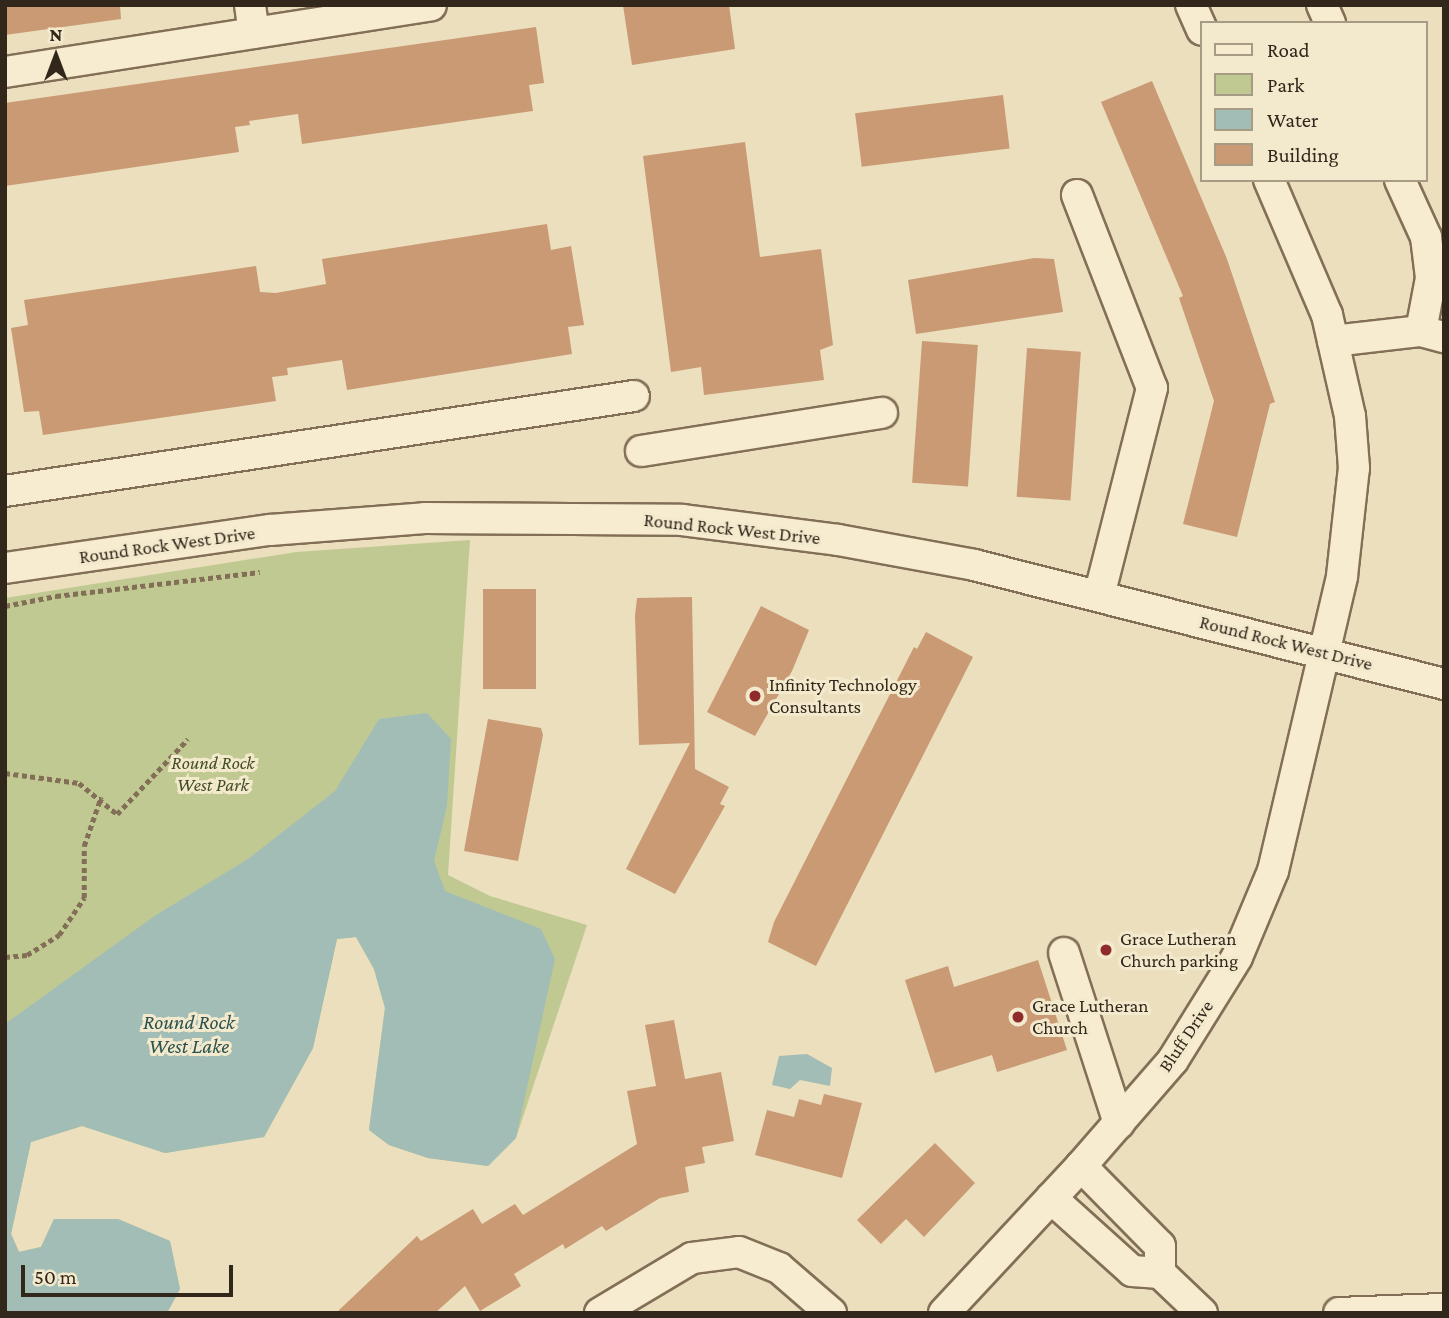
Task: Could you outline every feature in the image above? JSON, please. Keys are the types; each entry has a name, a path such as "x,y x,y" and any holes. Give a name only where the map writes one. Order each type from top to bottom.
{"street":[{"path":"5,72 252,19 431,5"},
{"path":"1191,5 1200,25"},
{"path":"1322,5 1329,21"},
{"name":"Bluff Drive","path":"944,1313 1081,1166 1173,1060 1241,945 1273,871 1321,652 1342,576 1354,490 1350,416 1333,341 1319,291 1270,182"},
{"path":"1333,341 1432,334 1431,278 1426,237 1401,182"},
{"path":"1077,195 1152,388 1099,597"},
{"path":"5,491 634,396"},
{"path":"641,451 883,413"},
{"name":"Round Rock West Drive","path":"5,568 270,530 425,518 567,516 681,520 838,540 974,565 1444,684"},
{"path":"1064,953 1119,1123"},
{"path":"1081,1166 1160,1246 1160,1273"},
{"path":"1051,1199 1132,1271 1160,1273 1202,1313"},
{"path":"600,1313 692,1258 739,1252 779,1268 831,1313"},
{"path":"1339,1313 1430,1310"}],"path":[{"path":"5,606 56,596 260,572"},
{"path":"5,773 79,783 101,797 117,814 188,739"},
{"path":"5,957 27,955 59,935 84,898 84,846 101,797"}],"green space":[{"name":"Round Rock West Park","path":"470,540 448,875 490,896 587,925 516,1138 488,1166 428,1158 389,1145 369,1130 385,1008 374,969 356,937 337,939 313,1048 264,1137 165,1153 82,1126 31,1142 11,1234 19,1252 41,1247 54,1219 118,1219 170,1241 180,1289 167,1313 5,1313 5,598 296,552"}],"water":[{"name":"Round Rock West Lake","path":"427,713 451,739 447,806 434,861 445,891 541,929 555,959 516,1138 488,1166 428,1158 389,1145 369,1130 385,1008 374,969 356,937 337,939 313,1048 264,1137 165,1153 82,1126 31,1142 11,1234 19,1252 41,1247 54,1219 118,1219 170,1241 180,1289 167,1313 5,1313 5,1024 156,915 248,859 335,791 379,719"},
{"path":"807,1054 832,1068 830,1086 800,1080 790,1089 772,1085 779,1056"}],"building":[{"path":"5,5 120,5 121,19 5,35"},
{"path":"623,5 729,5 735,49 632,65"},
{"path":"536,27 544,83 529,85 533,111 302,144 298,114 249,121 250,125 235,127 239,152 5,186 5,103"},
{"path":"1152,81 1227,259 1275,402 1270,404 1237,537 1183,524 1214,401 1179,298 1183,296 1101,102"},
{"path":"1003,95 1010,149 862,167 855,113"},
{"path":"745,142 760,257 821,249 833,345 820,350 824,380 704,395 701,367 671,372 643,156"},
{"path":"547,224 551,250 571,246 584,325 568,327 572,354 347,390 342,360 287,368 288,375 272,377 276,401 43,435 39,411 24,412 11,328 28,325 24,300 256,266 260,292 276,293 326,284 322,259"},
{"path":"1034,258 1054,259 1063,312 916,334 908,280"},
{"path":"922,341 978,345 968,487 912,483"},
{"path":"1027,348 1081,352 1070,500 1017,497"},
{"path":"483,589 536,589 536,689 483,689"},
{"path":"692,597 695,769 729,787 720,804 725,806 675,894 626,869 690,743 639,745 635,616 637,598"},
{"path":"761,606 809,630 792,671 755,736 707,712"},
{"path":"926,632 973,657 816,966 768,942 774,922 914,647 917,649"},
{"path":"488,719 541,728 543,735 518,861 464,851"},
{"name":"Grace Lutheran Church","path":"1038,960 1067,1050 997,1072 992,1055 935,1073 905,980 948,966 954,987"},
{"path":"674,1020 685,1079 721,1072 734,1141 702,1147 705,1163 685,1167 689,1192 660,1198 606,1231 602,1226 565,1249 563,1244 514,1274 521,1286 480,1311 465,1286 435,1313 336,1313 417,1236 421,1241 473,1209 482,1224 515,1204 523,1215 637,1144 627,1091 656,1086 645,1025"},
{"path":"824,1094 862,1103 842,1178 755,1155 767,1110 794,1117 799,1099 821,1105"},
{"path":"935,1143 975,1183 924,1237 906,1219 881,1244 857,1220"}],"place":[{"name":"Infinity Technology Consultants","path":"755,696"},
{"name":"Grace Lutheran Church parking","path":"1106,950"},
{"name":"Grace Lutheran Church","path":"1018,1017"}]}
